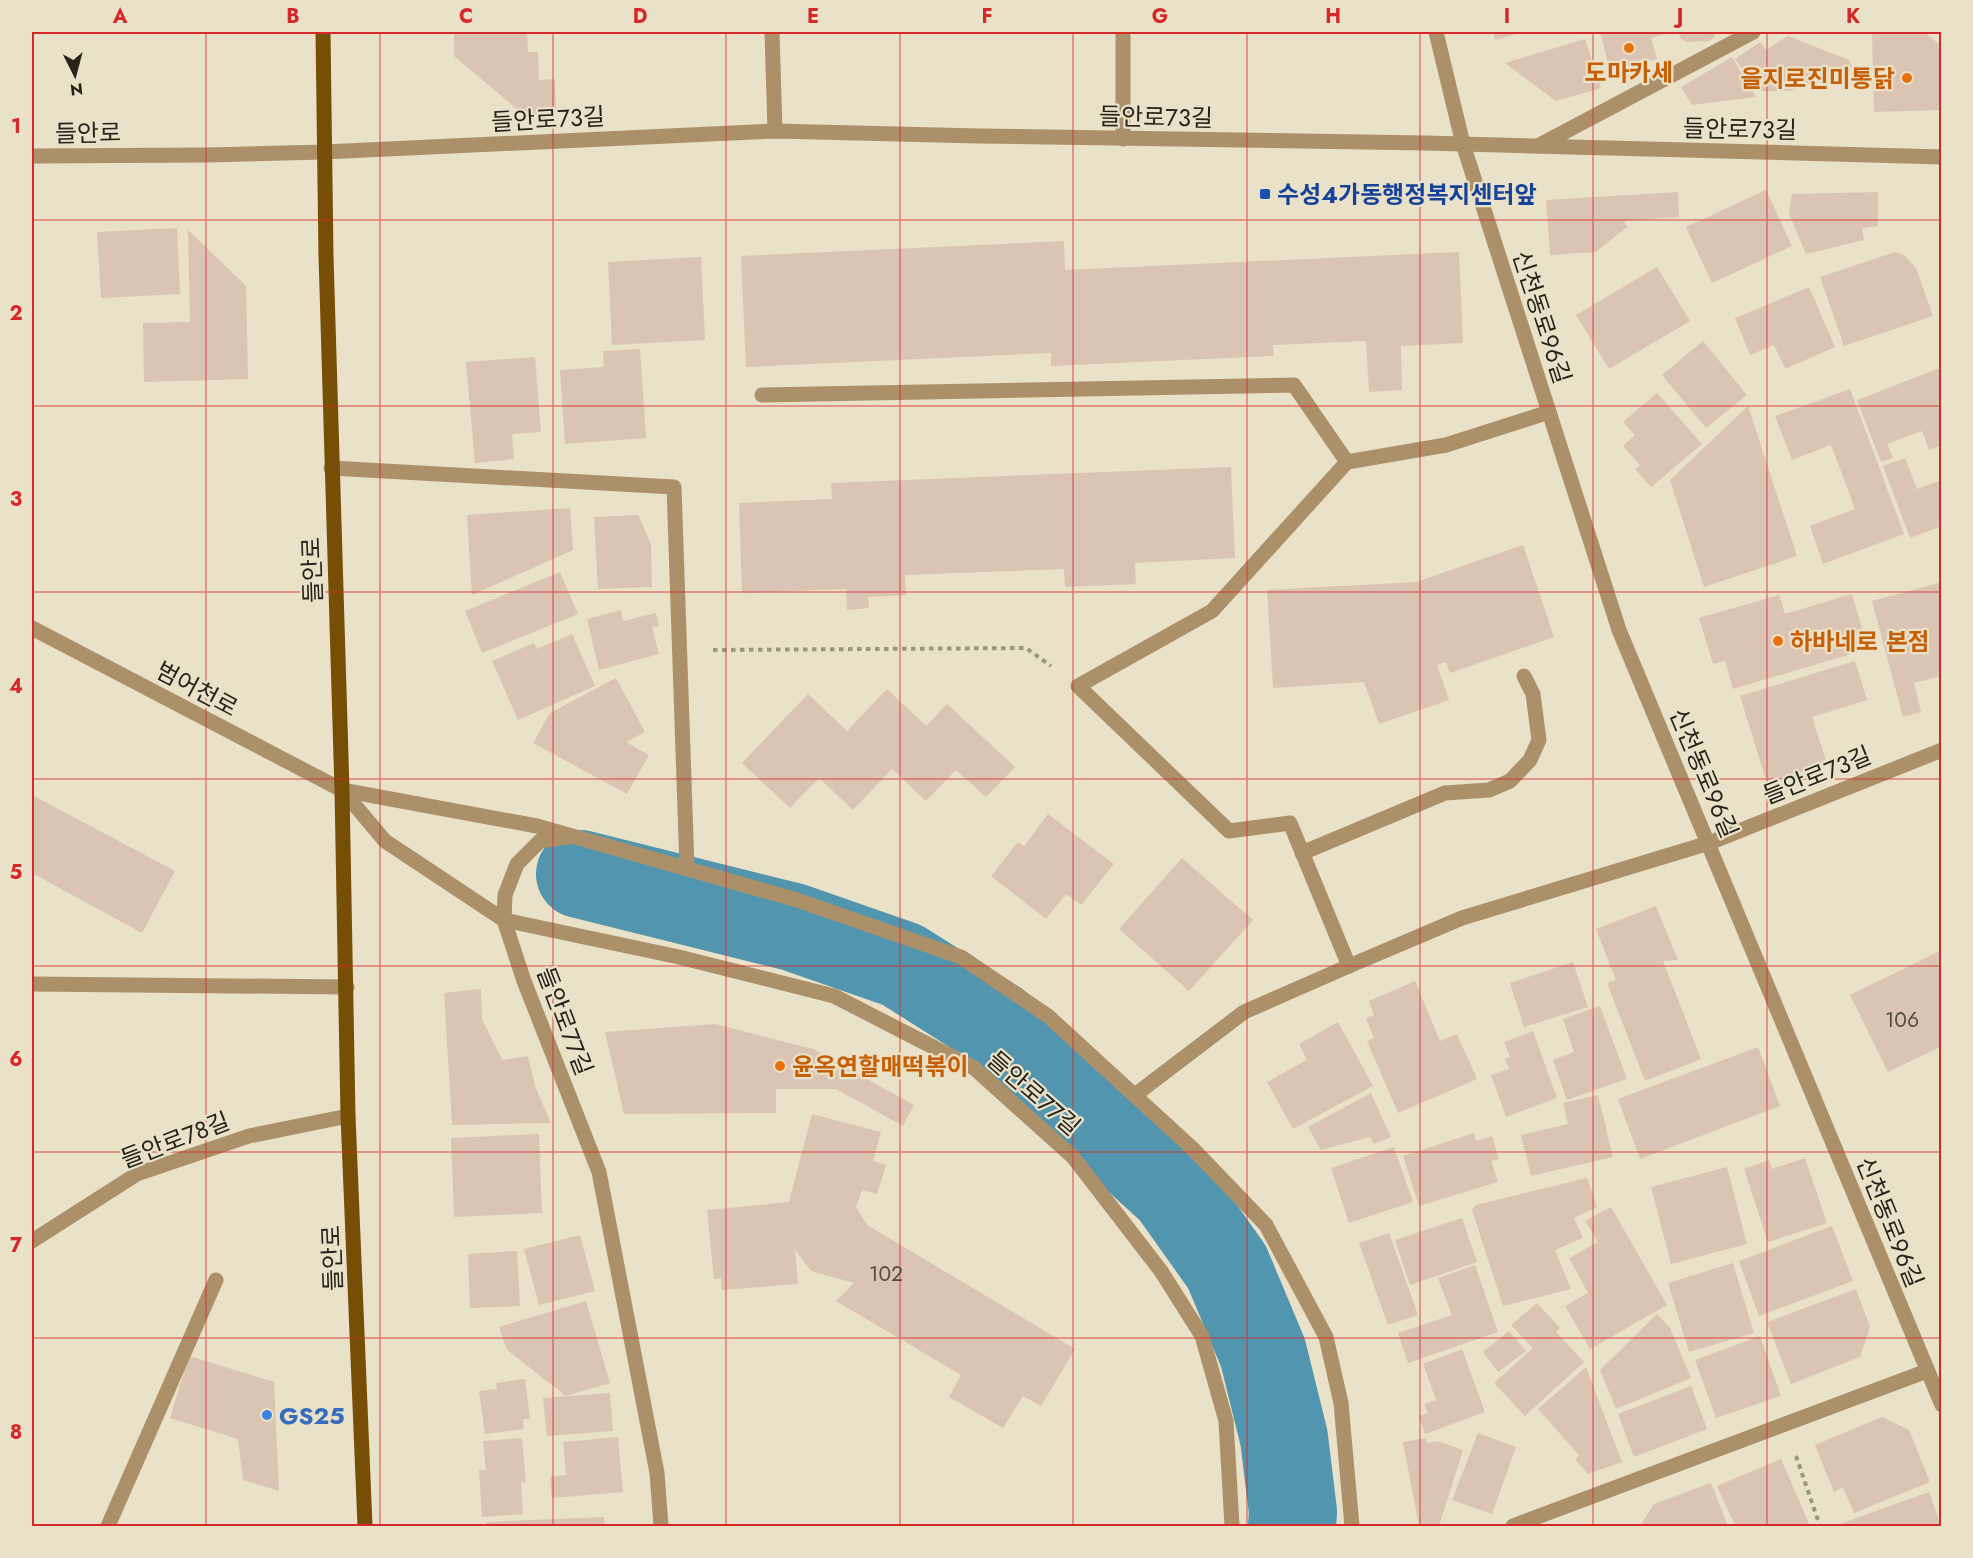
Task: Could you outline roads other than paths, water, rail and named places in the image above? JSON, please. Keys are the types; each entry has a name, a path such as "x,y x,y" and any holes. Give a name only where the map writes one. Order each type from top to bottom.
{"main road":[{"name":"들안로","path":"323,32 331,468 342,790 348,1116 365,1527"}],"street":[{"path":"772,32 775,131"},
{"path":"1123,32 1123,139"},
{"name":"신천동로96길","path":"1436,32 1463,144 1619,630 1941,1406"},
{"name":"들안로73길","path":"1537,146 1753,32"},
{"name":"들안로73길","path":"324,152 775,131 1463,144 1941,157"},
{"name":"들안로","path":"32,156 324,152"},
{"path":"762,395 1294,385 1347,462"},
{"path":"1348,966 1290,823 1229,831 1078,686 1212,611 1347,462 1446,445 1549,412"},
{"path":"331,468 674,487 687,868"},
{"name":"범어천로","path":"32,628 342,790"},
{"path":"1302,853 1445,793 1489,790 1510,781 1530,760 1539,740 1533,694 1524,676"},
{"name":"들안로73길","path":"1135,1095 1244,1012 1348,966 1462,918 1709,843 1941,750"},
{"path":"342,790 537,826 797,900 961,957 1048,1016 1193,1149 1266,1225 1326,1337 1341,1403 1352,1527"},
{"name":"들안로77길","path":"342,790 384,841 504,920 679,957 834,996 974,1068 1072,1157 1161,1271 1202,1336 1226,1421 1232,1527"},
{"path":"504,920 505,896 517,864 540,841 574,836"},
{"name":"들안로77길","path":"504,920 524,981 599,1172 657,1473 662,1527"},
{"path":"32,984 347,987"},
{"name":"들안로78길","path":"32,1241 137,1174 249,1137 348,1116"},
{"path":"108,1527 216,1280"},
{"path":"1513,1527 1927,1371"}],"waterway":[{"path":"580,874 793,927 902,965 997,1025 1084,1110 1173,1191 1227,1267 1263,1353 1284,1438 1293,1512 1292,1526"}],"place":[{"name":"도마카세","path":"1629,48"},
{"name":"을지로진미통닭","path":"1907,78"},
{"name":"수성4가동행정복지센터앞","path":"1265,194"},
{"name":"하바네로 본점","path":"1778,641"},
{"name":"윤옥연할매떡볶이","path":"780,1066"},
{"name":"GS25","path":"267,1415"}]}
